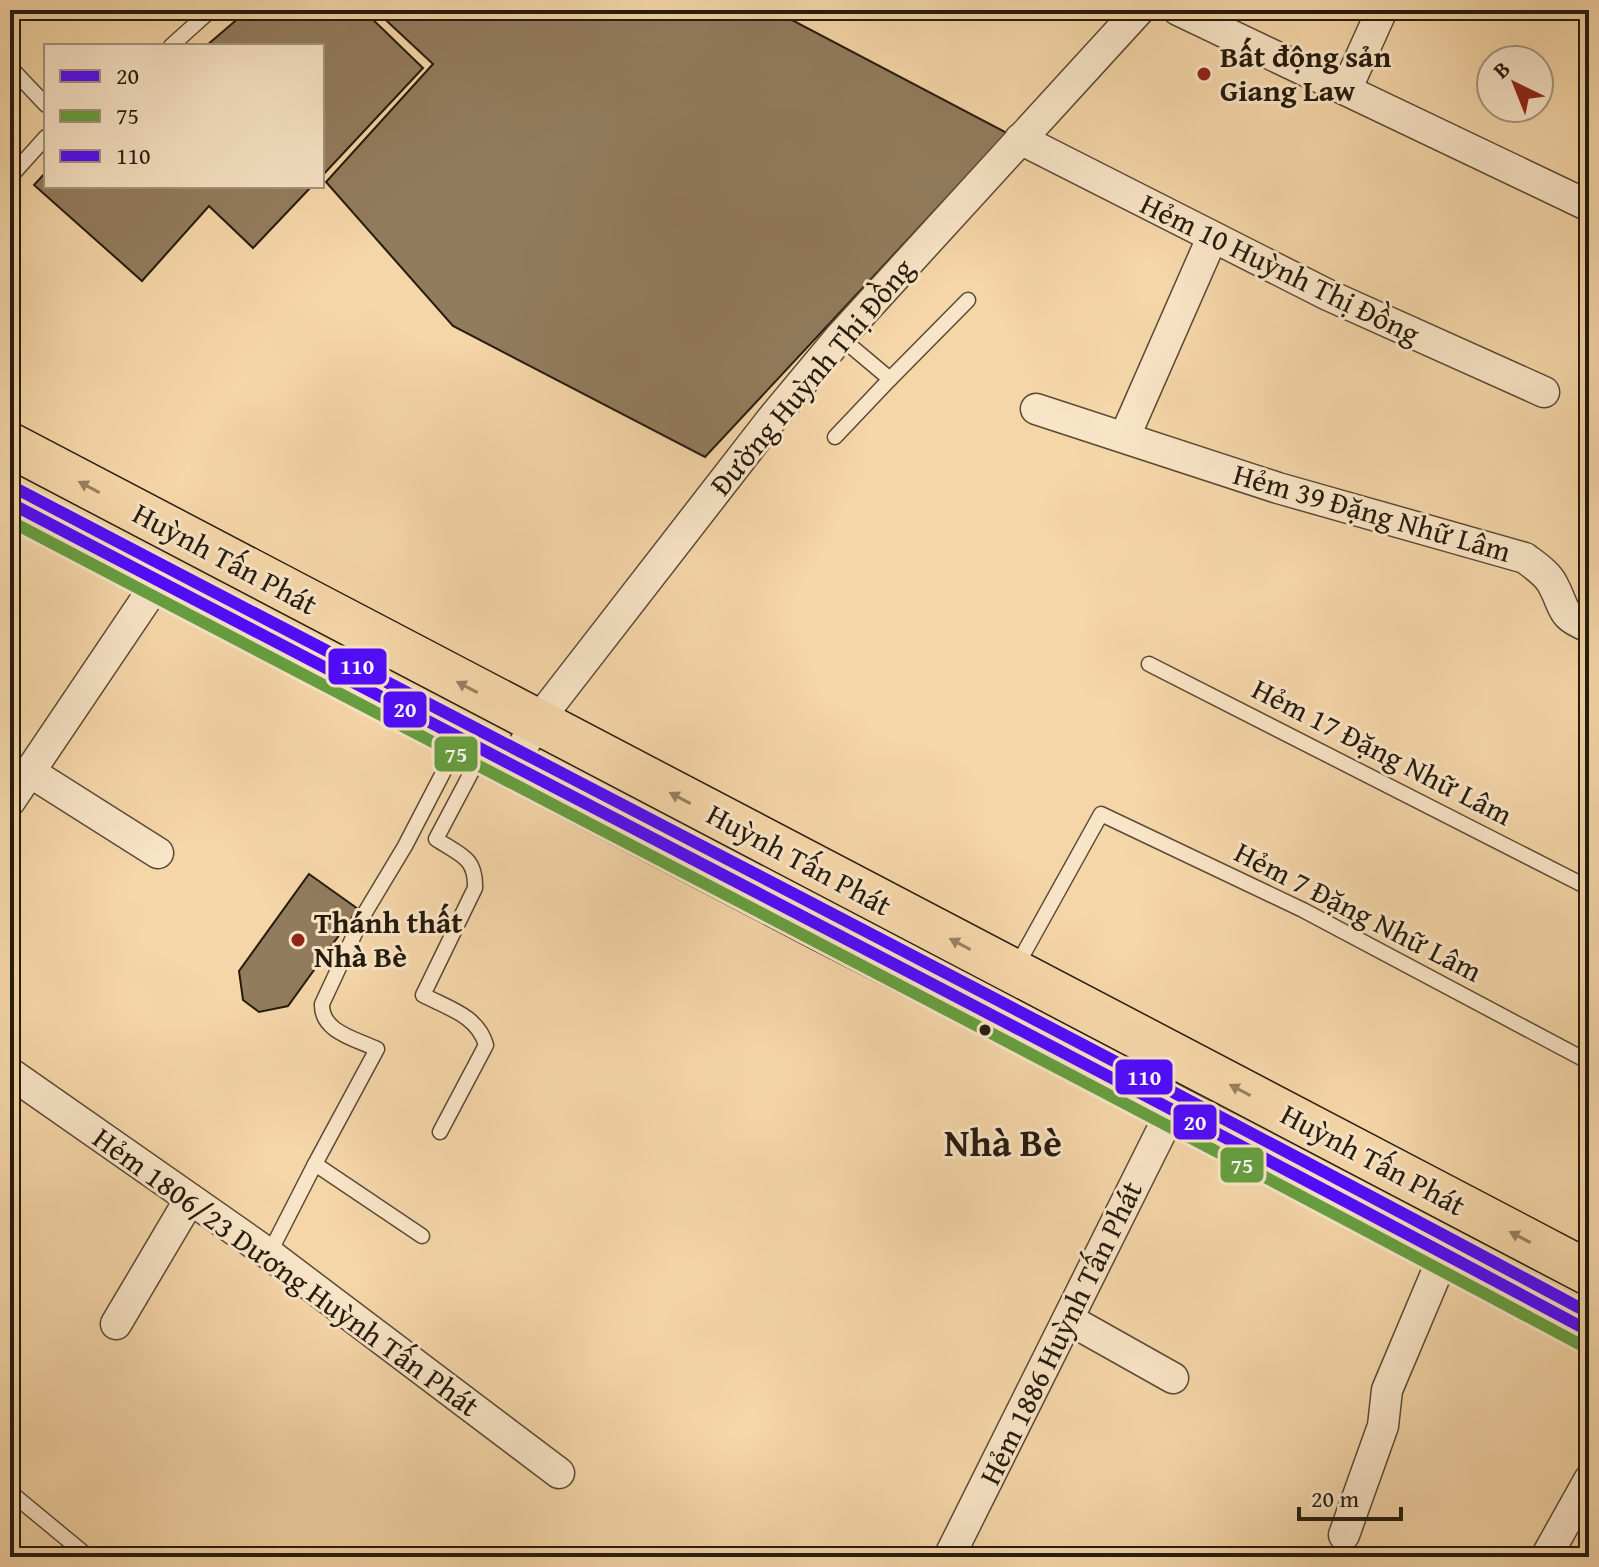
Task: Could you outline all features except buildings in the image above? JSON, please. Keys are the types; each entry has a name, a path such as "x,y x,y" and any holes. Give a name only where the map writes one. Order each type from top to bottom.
{"main road":[{"name":"Huỳnh Tấn Phát","path":"10,445 1589,1273"},
{"name":"Huỳnh Tấn Phát","path":"10,503 1173,1108 1589,1331"}],"street":[{"name":"Đường Huỳnh Thị Đồng","path":"485,751 536,723 771,420 840,337 1139,10"},
{"path":"1178,10 1589,206"},
{"path":"1346,90 1382,10"},
{"name":"Hẻm 10 Huỳnh Thị Đồng","path":"1020,139 1342,301 1544,392"},
{"path":"1125,436 1212,238"},
{"name":"Hẻm 39 Đặng Nhữ Lâm","path":"1036,409 1278,488 1525,558 1553,583 1560,608 1572,620 1589,627"},
{"path":"10,801 159,580"},
{"path":"30,772 158,853"},
{"name":"Hẻm 1806/23 Dương Huỳnh Tấn Phát","path":"10,1073 269,1254 559,1473"},
{"name":"Hẻm 1886 Huỳnh Tấn Phát","path":"949,1557 1173,1108"},
{"path":"116,1324 190,1199"},
{"path":"1344,1535 1383,1426 1387,1390 1444,1255"},
{"path":"1068,1319 1173,1378"},
{"path":"1546,1557 1589,1480"}],"lane":[{"path":"173,44 211,10"},
{"path":"10,67 44,103"},
{"path":"10,177 44,139"},
{"path":"835,437 968,300"},
{"path":"840,337 890,379"},
{"name":"Hẻm 17 Đặng Nhữ Lâm","path":"1149,664 1589,888"},
{"path":"440,1132 486,1045 480,1028 473,1021 423,995 475,888 476,870 471,861 436,839 485,751"},
{"path":"269,1254 377,1049 331,1028 322,1015 322,1004 363,916 405,846 485,751"},
{"name":"Hẻm 7 Đặng Nhữ Lâm","path":"1014,972 1101,814 1303,910 1589,1062"},
{"path":"315,1164 422,1236"},
{"path":"10,1492 85,1556"}],"transit line":[{"name":"110","path":"17,489 1001,1002 1589,1313"},
{"name":"20","path":"10,503 998,1018 1589,1331"},
{"name":"75","path":"10,521 1581,1345"}],"place":[{"name":"Bất động sản Giang Law","path":"1204,74"},
{"name":"Thánh thất Nhà Bè","path":"298,940"}],"district":[{"name":"Nhà Bè","path":"1003,1143"}]}
